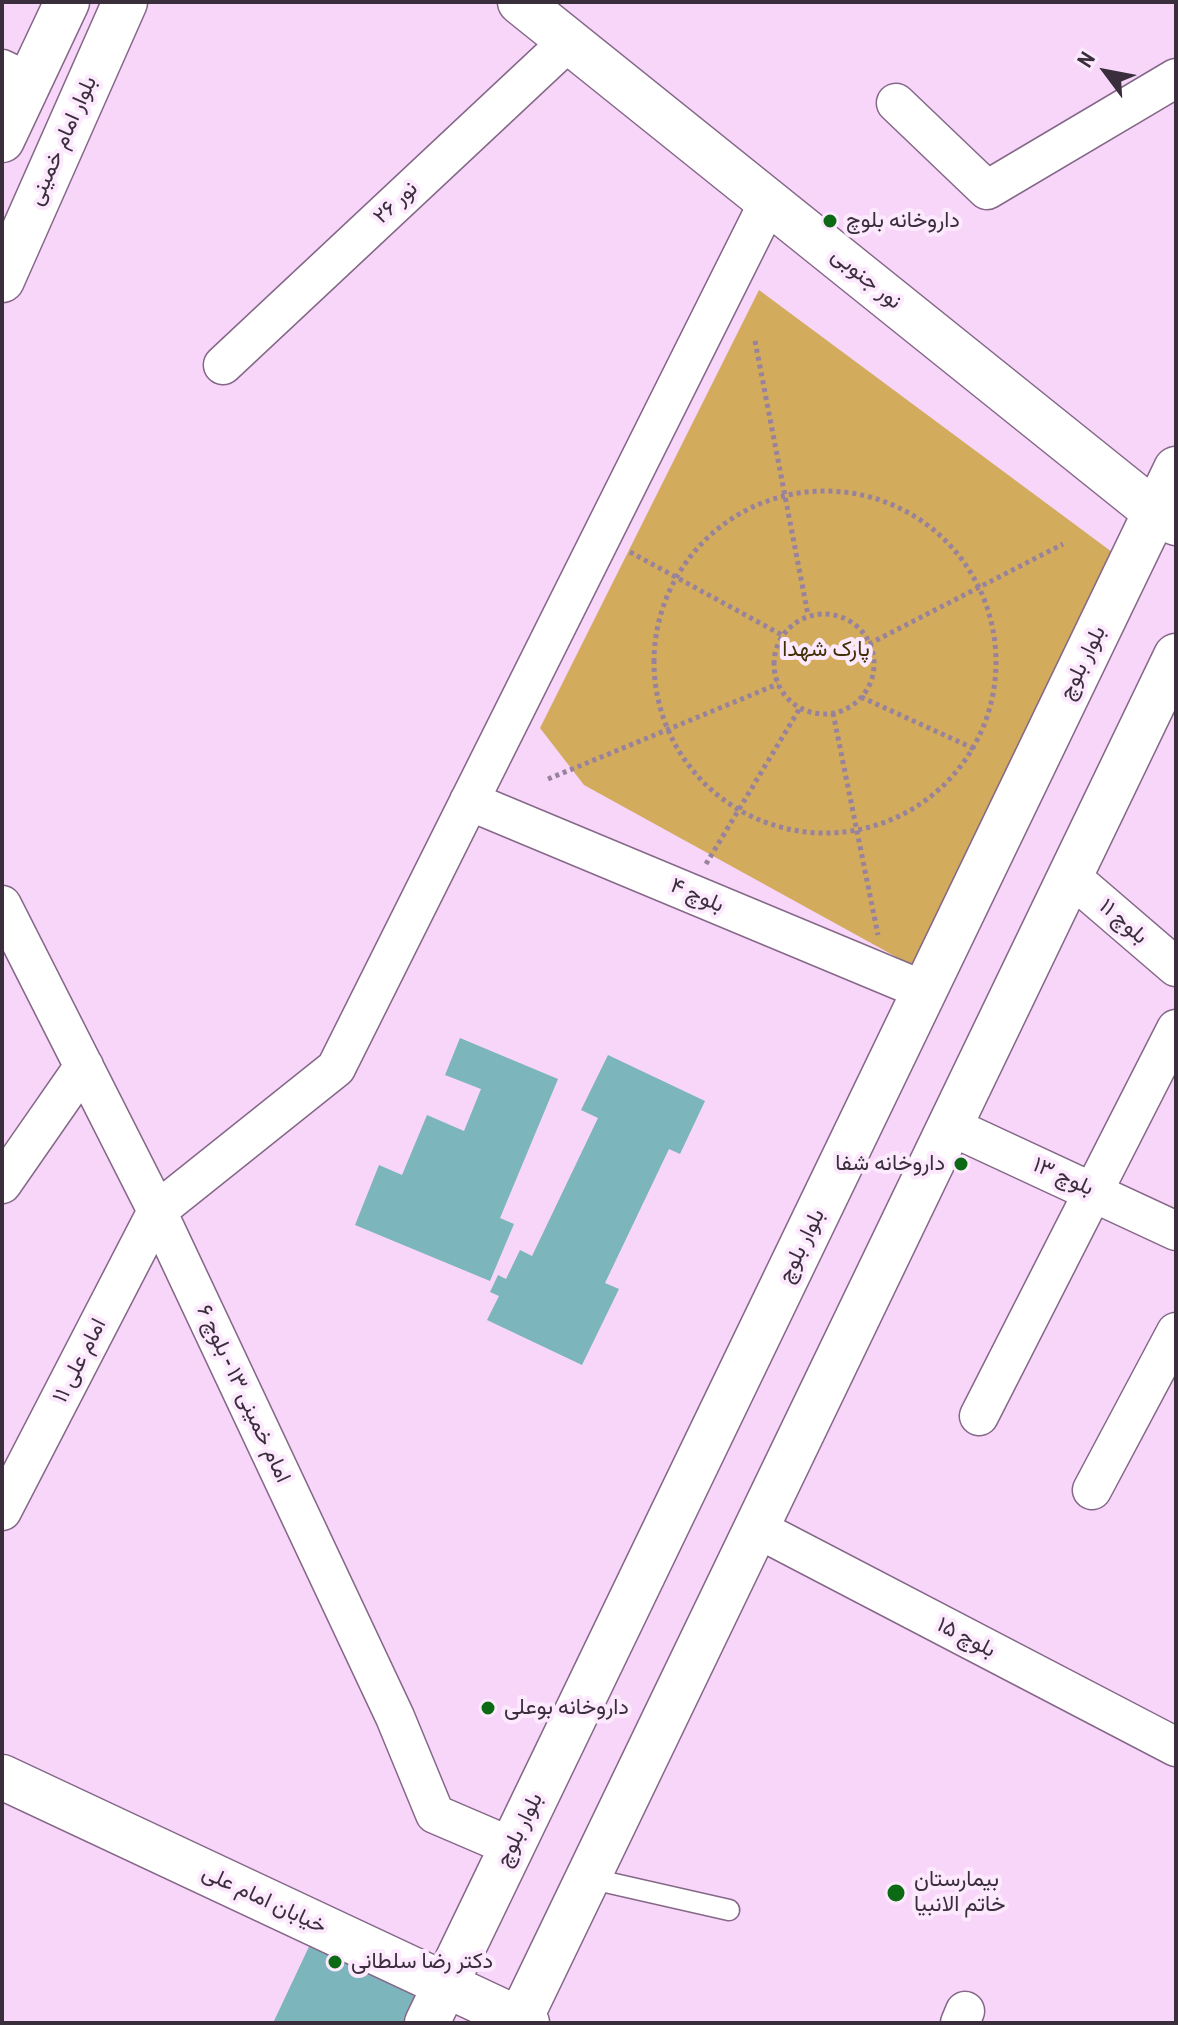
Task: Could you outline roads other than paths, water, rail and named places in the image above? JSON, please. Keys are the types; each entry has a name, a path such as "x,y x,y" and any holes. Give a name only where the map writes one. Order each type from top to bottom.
{"main road":[{"path":"2,140 16,75 67,2"},
{"name":"بلوار امام خمینی","path":"2,280 125,2"},
{"name":"نور جنوبی","path":"520,2 1166,518"},
{"name":"بلوار بلوچ","path":"427,2023 512,1847 906,983 1166,518 1176,469"},
{"path":"522,2022 588,1878 1176,656"},
{"name":"خیابان امام علی","path":"2,1777 522,2022"}],"street":[{"name":"نور ۲۶","path":"223,365 569,41"},
{"path":"896,103 987,190 1176,78"},
{"path":"157,1211 336,1068 769,201"},
{"name":"بلوچ ۴","path":"469,801 906,983"},
{"name":"بلوچ ۱۱","path":"1070,876 1176,967"},
{"name":"امام خمینی ۱۳ - بلوچ ۶","path":"2,905 157,1211 395,1717 435,1814 512,1847"},
{"path":"979,1416 1176,1029"},
{"path":"2,1184 84,1066"},
{"name":"بلوچ ۱۳","path":"950,1126 1176,1231"},
{"name":"امام علی ۱۱","path":"2,1511 157,1211"},
{"path":"1092,1490 1176,1332"},
{"name":"بلوچ ۱۵","path":"756,1528 1176,1747"}],"lane":[{"path":"588,1878 729,1910"}],"place":[{"name":"داروخانه بلوچ","path":"830,221"},
{"name":"داروخانه شفا","path":"961,1164"},
{"name":"داروخانه بوعلی","path":"488,1708"},
{"name":"بیمارستان خاتم الانبیا","path":"896,1893"},
{"name":"دکتر رضا سلطانی","path":"335,1962"}],"park label":[{"name":"پارک شهدا","path":"826,650"}]}
